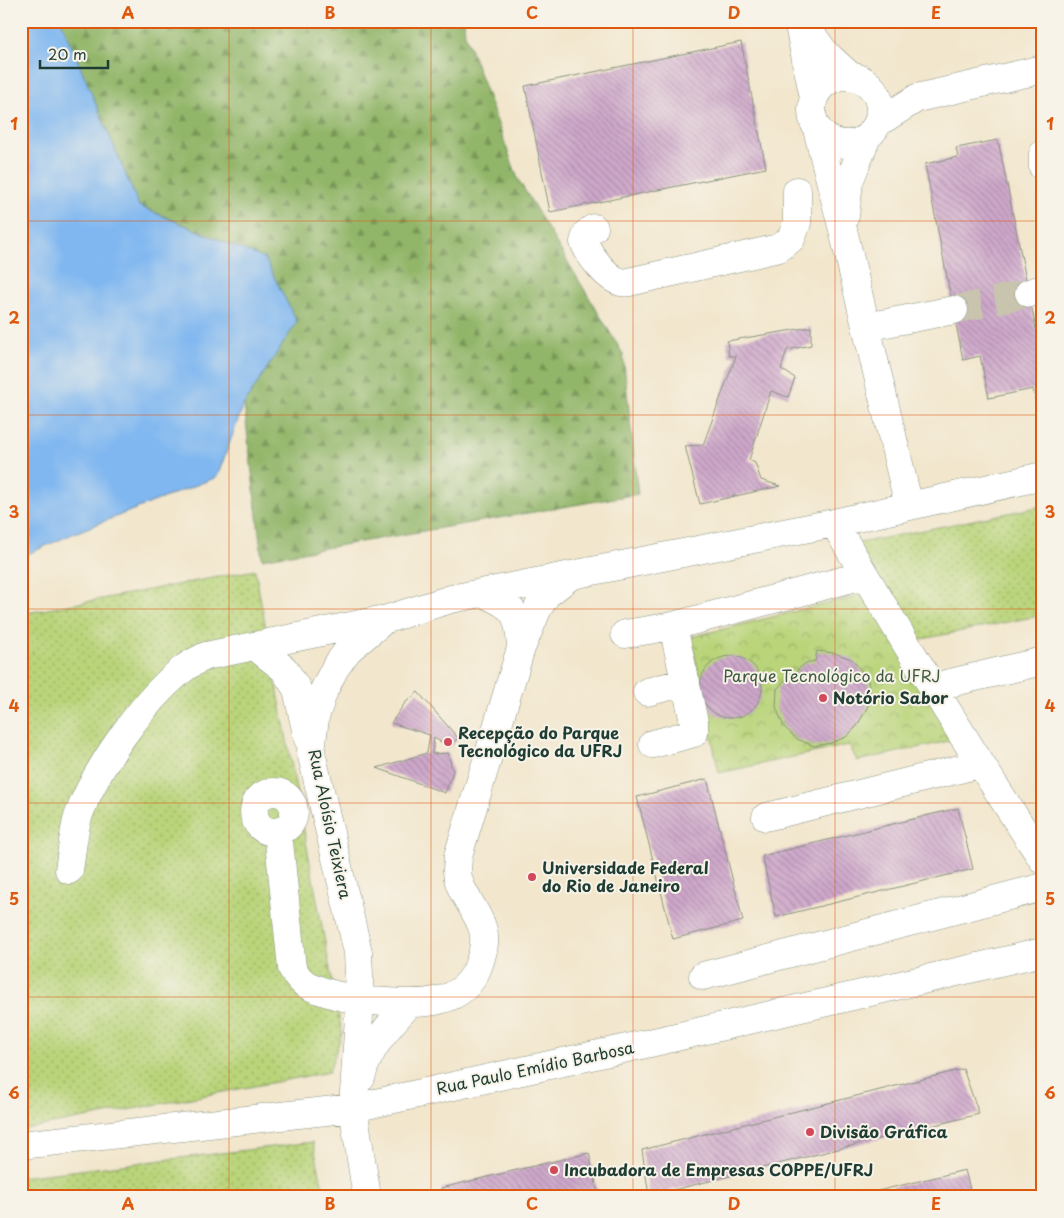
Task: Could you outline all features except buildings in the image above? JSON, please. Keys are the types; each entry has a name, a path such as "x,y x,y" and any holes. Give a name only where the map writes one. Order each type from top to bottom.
{"street":[{"path":"800,21 825,53 873,89 879,99 881,111 848,182 843,230"},
{"path":"800,21 814,98 812,119 843,230 909,506"},
{"path":"816,129 824,137 839,144 856,144 872,130 917,98 1043,69"},
{"path":"814,98 828,81 839,76 858,78 917,98"},
{"path":"1043,154 1043,167"},
{"path":"594,228 587,233 584,242 588,253 610,277 621,282 633,282 779,248 791,239 797,223 796,191"},
{"path":"866,327 954,310"},
{"name":"Rua Aloísio Teixiera","path":"353,1108 360,1001 358,952 311,752 315,718 324,690 335,668 348,650 384,620 451,599 834,523 1043,476"},
{"path":"834,523 980,764 1043,860"},
{"path":"624,634 673,626 864,575"},
{"path":"278,832 292,968 297,977 307,985 360,1001 425,1003 438,1001 454,994 467,985 477,970 484,949 483,930 459,883 457,871 458,856 520,648 538,608 547,594 569,577"},
{"path":"482,594 502,601 515,614 520,629 520,648"},
{"path":"69,870 78,818 94,780 151,699 184,668 206,656 384,620"},
{"path":"653,744 694,733 686,682 673,626"},
{"path":"256,647 284,669 297,689 311,752"},
{"path":"933,687 1043,661"},
{"path":"647,692 686,682"},
{"path":"766,817 980,764"},
{"path":"703,976 1043,887"},
{"path":"358,952 372,973 410,1003"},
{"name":"Rua Paulo Emídio Barbosa","path":"21,1145 353,1108 650,1043 1043,952"},
{"path":"367,1197 353,1108 362,1070 372,1051 382,1035 410,1003"}],"green space":[{"path":"61,21 464,21 465,34 518,179 623,354 638,494 262,559 244,404 297,322 265,259 139,206"},
{"path":"1043,506 1043,615 917,640 854,544"},
{"path":"255,570 342,1033 329,1072 21,1130 21,614"},
{"name":"Parque Tecnológico da UFRJ","path":"869,593 958,739 857,761 849,745 719,773 691,637"},
{"path":"313,1142 325,1197 21,1197 21,1177"}],"water":[{"path":"21,21 61,21 139,206 265,259 297,322 244,404 217,477 77,532 21,557"}],"tunnel":[{"path":"954,310 1029,293"}],"place":[{"name":"Notório Sabor","path":"823,698"},
{"name":"Recepção do Parque Tecnológico da UFRJ","path":"448,742"},
{"name":"Universidade Federal do Rio de Janeiro","path":"532,877"},
{"name":"Divisão Gráfica","path":"810,1132"},
{"name":"Incubadora de Empresas COPPE/UFRJ","path":"554,1170"}]}
